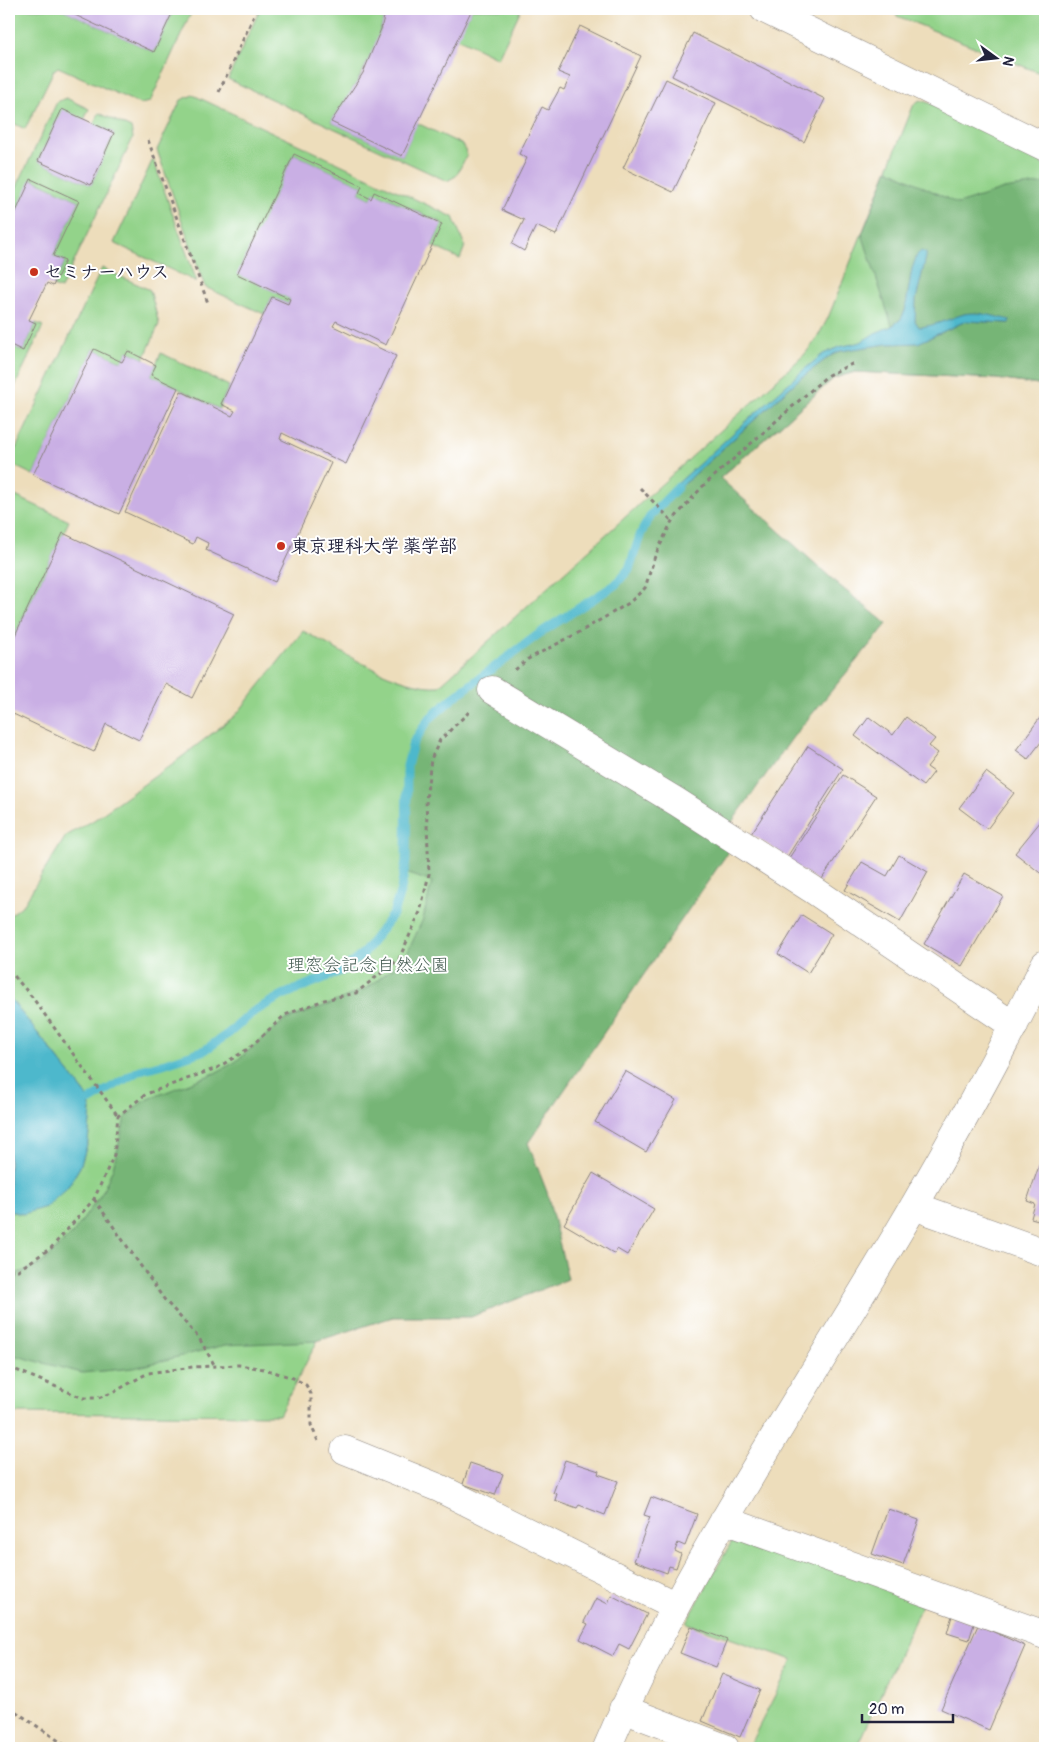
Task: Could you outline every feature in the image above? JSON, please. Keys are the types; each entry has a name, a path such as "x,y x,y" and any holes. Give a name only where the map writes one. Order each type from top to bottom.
{"street":[{"path":"764,9 1045,146"},
{"path":"492,690 677,802 820,895 1014,1026"},
{"path":"606,1748 623,1709 676,1606 724,1520 914,1206 1014,1026 1045,964"},
{"path":"914,1206 1045,1252"},
{"path":"345,1450 439,1488 676,1606"},
{"path":"724,1520 1045,1636"},
{"path":"623,1709 725,1748"}],"path":[{"path":"219,92 257,9"},
{"path":"148,140 208,303"},
{"path":"118,1116 146,1094 217,1068 248,1049 285,1015 324,1000 356,993 400,959 420,912 429,874 426,800 431,759 440,740 492,690 528,659 629,603 645,588 655,556 672,521 702,488 828,375 854,363"},
{"path":"640,488 672,521"},
{"path":"9,970 32,997 118,1116 114,1155 94,1199 51,1248 18,1270 9,1270"},
{"path":"94,1199 164,1299 198,1338 215,1366"},
{"path":"9,1367 83,1398 98,1398 112,1393 148,1373 239,1365 264,1369 293,1378 306,1385 311,1394 311,1425 317,1441 345,1450"},
{"path":"9,1707 69,1748"}],"green space":[{"path":"9,9 62,9 154,52 174,9 192,11 150,102 140,104 58,67 54,70 25,129 9,121"},
{"path":"260,9 386,9 371,54 349,95 331,122 402,156 417,123 463,145 467,155 456,176 447,181 228,79"},
{"path":"472,9 521,9 498,58 457,38"},
{"path":"894,9 1045,9 1045,75 897,16"},
{"path":"193,95 453,217 465,246 460,259 432,246 442,223 374,192 371,199 359,193 362,186 294,154 238,274 290,299 288,304 272,297 264,314 205,287 157,150 181,100"},
{"path":"66,98 89,109 84,120 62,110 38,161 91,185 114,133 94,124 99,113 131,128 133,138 61,289 53,286 65,261 53,256 79,201 32,179 9,227 9,203 57,102"},
{"name":"理窓会記念自然公園","path":"920,100 935,105 1045,163 1045,386 997,379 855,372 834,378 711,486 390,1201 279,1415 9,1413 9,1211 23,1214 67,1188 80,1167 88,1142 91,1110 85,1093 9,997 9,916 23,905 66,836 94,820 236,715 303,631 351,658 388,675 423,685 439,686 804,355 816,340 828,318 914,104"},
{"path":"153,159 197,282 114,243"},
{"path":"888,169 958,204 1004,189 1045,183 1045,386 997,379 855,372 834,378 720,478 840,586 887,624 793,737 719,840 731,848 528,1143 547,1192 568,1279 471,1317 393,1317 317,1341 225,1345 134,1368 82,1373 9,1354 9,1274 13,1275 41,1264 74,1232 102,1193 113,1168 125,1118 141,1103 215,1073 235,1062 285,1020 330,1004 369,987 405,958 423,919 432,882 406,873 409,838 408,773 414,745 425,727 479,680 571,615 617,586 630,571 647,524 672,495 797,381 830,356 840,351 887,344 918,343 966,321 1009,323 965,314 933,326 919,327 915,321 916,299 926,257 912,269 905,311 901,319 892,326 862,234"},
{"path":"102,268 150,290 159,324 144,359 128,351 122,362 94,349 33,475 9,463"},
{"path":"36,323 43,326 9,399 9,344 23,351"},
{"path":"161,353 229,386 219,409 151,375"},
{"path":"9,493 69,521 9,648"},
{"path":"737,1532 924,1600 856,1748 748,1748 793,1660 686,1623"}],"water":[{"path":"921,251 926,253 926,257 916,299 915,321 919,327 936,324 969,313 985,314 1010,320 1009,323 966,321 918,343 887,344 840,351 830,356 797,381 672,495 668,492 823,354 839,347 861,342 875,333 892,326 901,319 905,311 912,269 917,255"},
{"path":"9,997 85,1093 91,1110 88,1142 80,1167 67,1188 46,1207 23,1214 9,1211"}],"building":[{"path":"62,9 174,9 154,52"},
{"path":"386,9 472,9 402,156 331,122 363,73 381,29"},
{"path":"580,26 641,56 556,235 536,226 524,251 512,244 524,220 502,210 527,158 519,154 542,107 548,110 560,88 564,90 570,77 558,72"},
{"path":"693,33 825,99 804,142 672,76"},
{"path":"666,79 716,103 673,192 623,168"},
{"path":"62,109 114,133 91,185 38,161"},
{"path":"294,154 362,186 359,193 371,199 374,192 442,224 386,345 336,321 333,326 396,356 346,464 282,433 280,439 331,463 275,582 206,550 208,543 196,537 193,544 125,512 181,391 232,416 235,411 221,404 272,297 288,304 290,299 237,274"},
{"name":"セミナーハウス","path":"31,179 79,201 53,256 65,261 53,286 47,283 29,320 36,323 23,351 9,344 9,227"},
{"path":"94,349 122,362 128,351 156,365 151,375 178,388 119,514 33,475"},
{"path":"63,533 234,614 192,698 166,684 139,740 106,724 94,752 9,712 9,648"},
{"path":"1045,711 1045,737 1028,759 1016,750"},
{"path":"869,717 893,735 906,717 935,739 929,746 938,753 927,767 934,772 923,786 855,736"},
{"path":"808,746 843,769 787,857 751,834"},
{"path":"986,772 1014,793 987,829 959,808"},
{"path":"843,775 876,796 820,882 787,861"},
{"path":"1045,816 1045,874 1044,876 1015,853"},
{"path":"899,855 928,872 900,922 845,890 862,862 887,876"},
{"path":"964,874 1003,896 962,966 924,944"},
{"path":"802,915 832,934 808,973 778,954"},
{"path":"625,1071 676,1100 646,1152 595,1122"},
{"path":"1042,1157 1045,1158 1045,1222 1031,1218 1035,1204 1027,1201"},
{"path":"593,1173 654,1209 627,1255 617,1249 615,1254 564,1224"},
{"path":"565,1460 599,1471 598,1474 618,1481 605,1515 579,1505 577,1508 555,1500 557,1494 553,1493"},
{"path":"470,1463 503,1474 495,1495 463,1484"},
{"path":"651,1497 697,1514 685,1546 678,1543 675,1551 681,1554 676,1568 669,1566 667,1573 634,1561 650,1517 644,1515"},
{"path":"888,1509 919,1520 903,1565 872,1554"},
{"path":"611,1595 647,1614 629,1649 619,1644 613,1656 580,1639 588,1624 584,1622 596,1598 608,1604"},
{"path":"952,1616 974,1624 969,1640 947,1633"},
{"path":"978,1625 1025,1646 989,1730 941,1709"},
{"path":"691,1626 727,1640 716,1667 680,1653"},
{"path":"722,1674 760,1690 740,1737 702,1721"}],"waterway":[{"path":"89,1101 140,1070 205,1050 229,1033 253,1012 283,995 343,970 363,954 393,914 401,889 406,861 407,766 413,743 429,719 453,698 543,631 615,585 629,569 641,533 651,515 678,487"}],"place":[{"name":"セミナーハウス","path":"34,272"},
{"name":"東京理科大学 薬学部","path":"281,546"}]}
